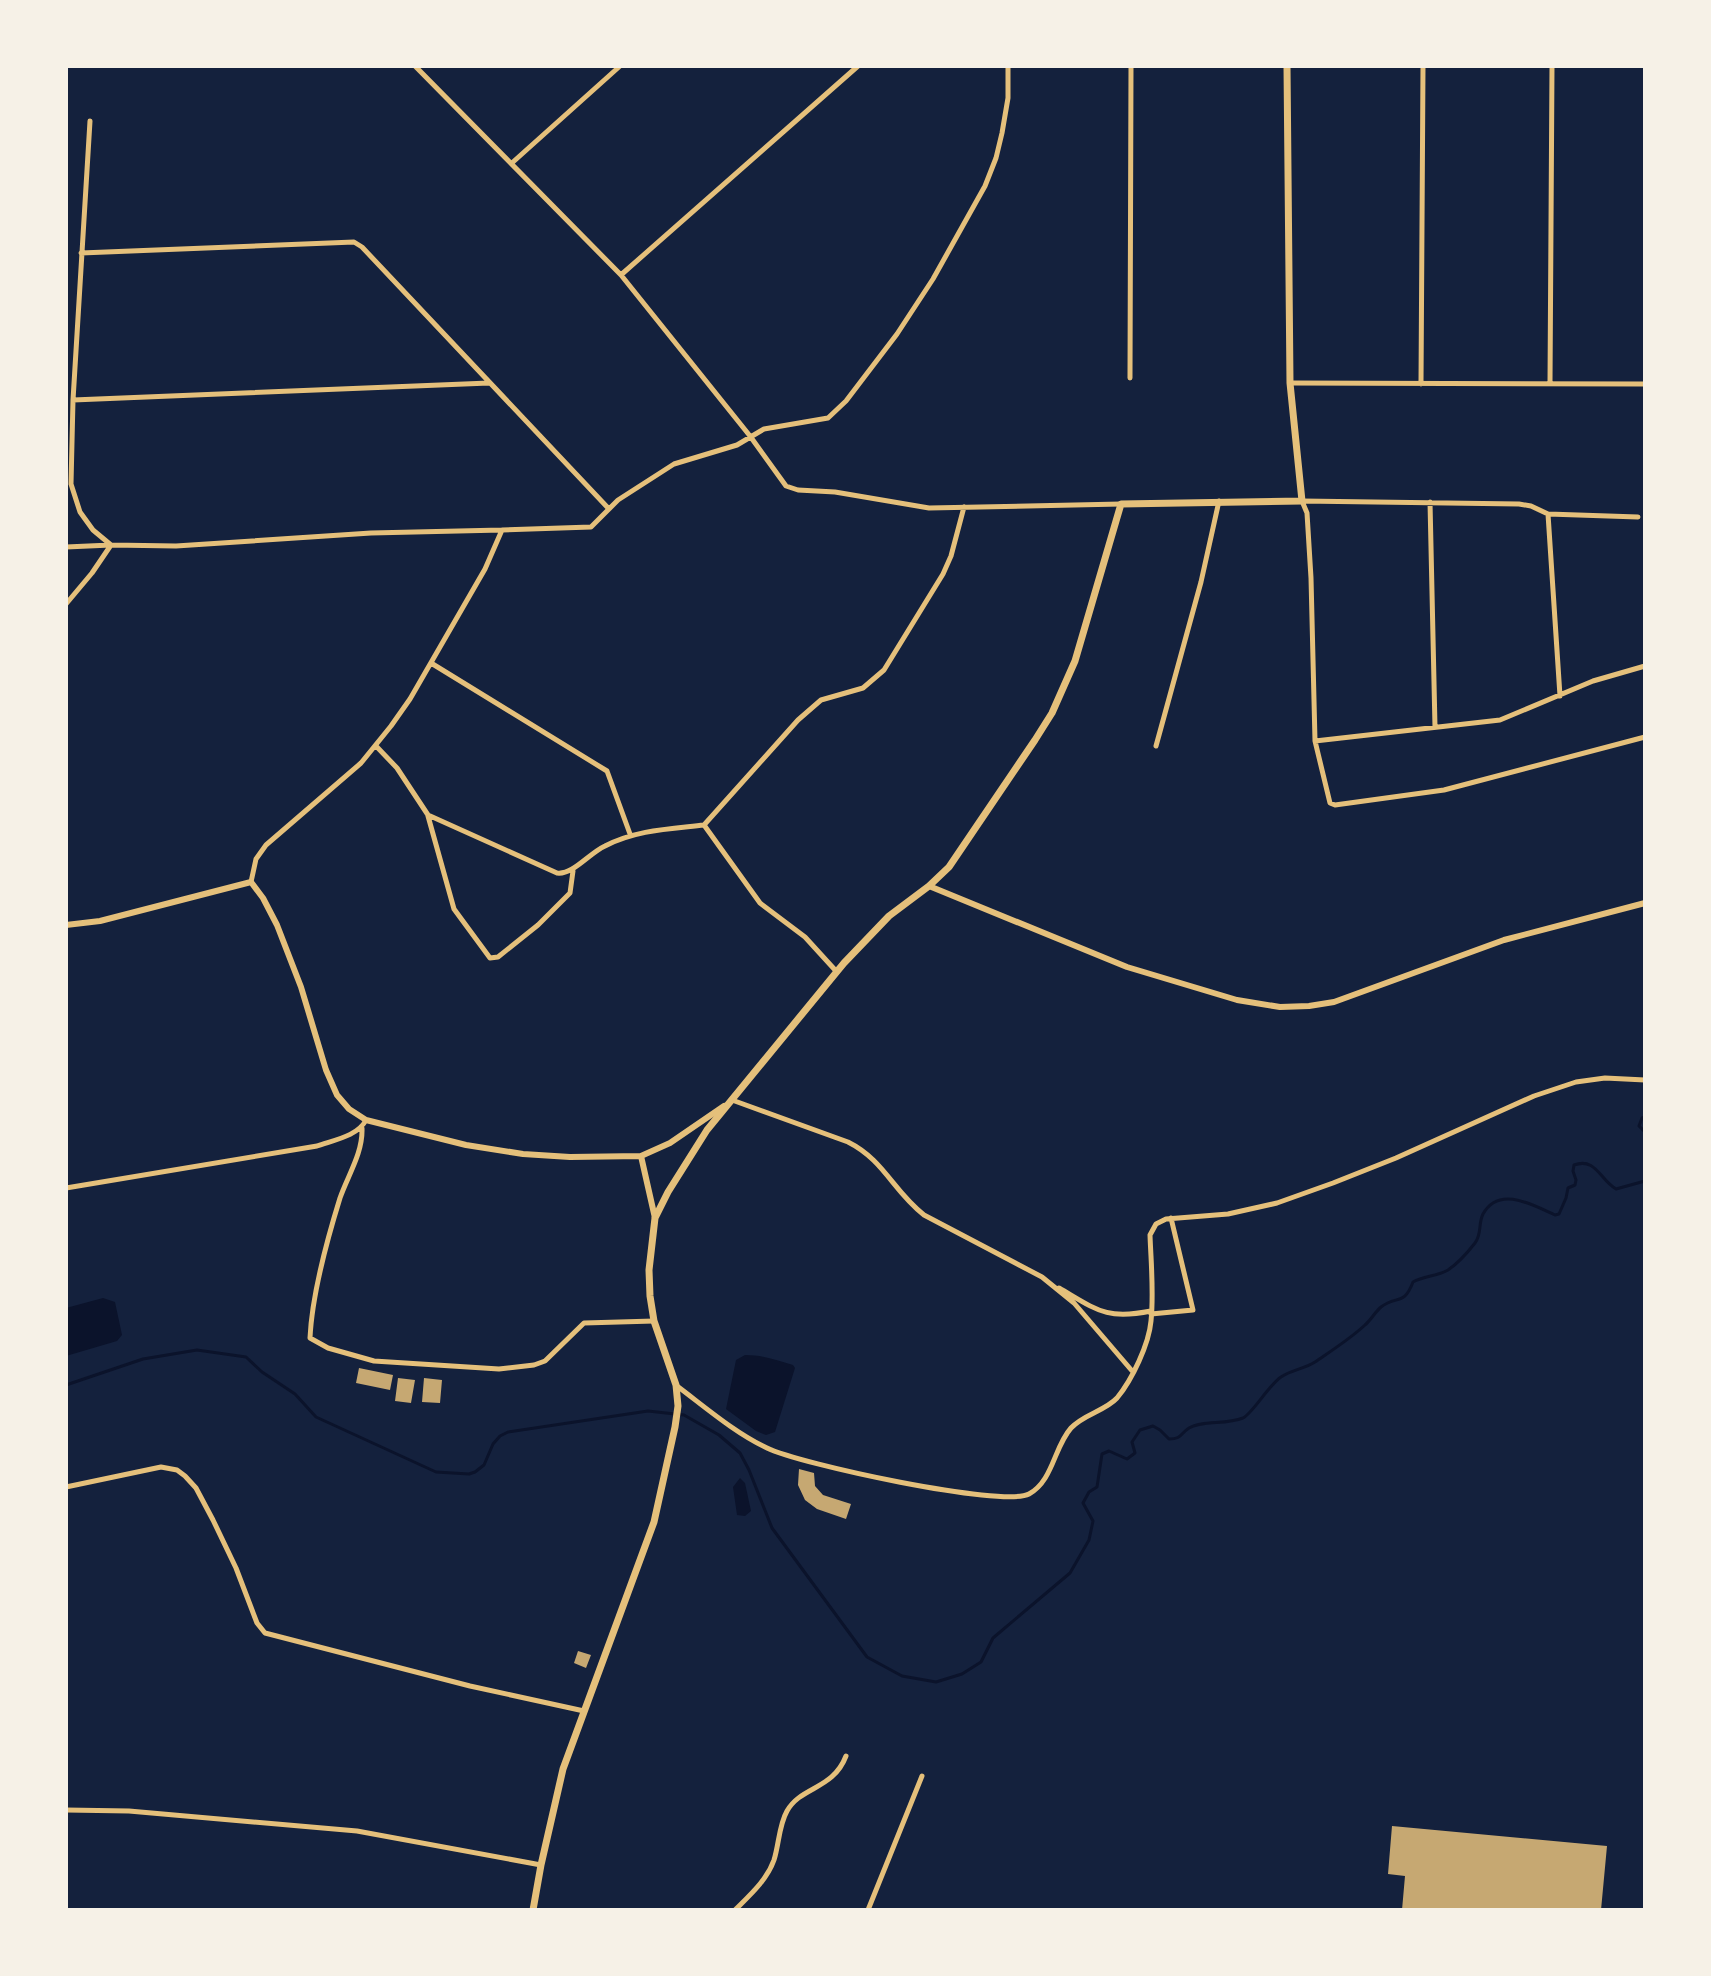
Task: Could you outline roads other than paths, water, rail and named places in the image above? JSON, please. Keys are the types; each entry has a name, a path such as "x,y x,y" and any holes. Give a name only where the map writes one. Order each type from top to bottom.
{"main road":[{"path":"533,1910 563,1769 654,1522 675,1427 678,1406 676,1385 654,1321 649,1270 655,1218 707,1130 836,971 889,916 929,886 958,855 1052,713 1075,661 1121,504 1302,501 1290,383 1287,66"}],"street":[{"path":"415,66 513,162 621,275 750,436 781,482 791,488 835,492 913,507 1121,504"},
{"path":"513,162 620,66"},
{"path":"621,275 858,66"},
{"path":"66,547 176,546 371,533 591,527 632,489 674,464 737,445 764,429 828,418 846,401 897,334 960,232 996,158 1008,98 1008,66"},
{"path":"1130,378 1131,66"},
{"path":"1421,384 1423,66"},
{"path":"1550,384 1552,66"},
{"path":"90,121 73,400 73,495 93,530 111,545"},
{"path":"81,253 354,242 609,509"},
{"path":"73,400 490,383"},
{"path":"1290,383 1645,384"},
{"path":"1156,746 1201,582 1219,501"},
{"path":"1638,517 1548,514 1519,504 1302,501 1307,513 1311,578 1315,741 1328,801 1335,805 1444,790 1645,737"},
{"path":"1430,502 1435,727"},
{"path":"428,815 565,874 573,871 585,857 630,834 704,825 798,720 821,700 863,688 884,670 951,556 964,507"},
{"path":"1548,514 1560,696"},
{"path":"502,530 485,569 431,663 376,746 361,763 266,845 256,859 251,882 277,925 301,987 326,1070 337,1095 349,1109 366,1120 388,1128 466,1145 523,1154 570,1157 641,1156 682,1135 732,1100 865,1150 909,1203 924,1215 1104,1313 1118,1316 1193,1310 1171,1218"},
{"path":"66,604 111,545"},
{"path":"431,663 607,771 630,834"},
{"path":"1315,741 1500,720 1593,681 1645,666"},
{"path":"376,746 397,768 428,815 454,909 490,958 498,957 538,925 570,893 573,871"},
{"path":"704,825 760,903 805,937 836,971"},
{"path":"66,925 129,914 251,882"},
{"path":"929,886 1127,967 1237,1000 1280,1007 1309,1006 1360,994 1504,940 1645,904"},
{"path":"676,1385 759,1444 800,1460 959,1491 1017,1498 1038,1487 1072,1426 1115,1401 1134,1373 1151,1322 1150,1235 1156,1224 1171,1218 1228,1214 1277,1203 1396,1158 1534,1096 1576,1082 1605,1078 1645,1080"},
{"path":"366,1120 362,1128 362,1142 341,1196 326,1249 310,1338 328,1348 374,1361 499,1369 545,1361 584,1323 654,1321"},
{"path":"66,1188 317,1146 362,1128"},
{"path":"641,1156 655,1218"},
{"path":"1042,1277 1074,1303 1134,1373"},
{"path":"66,1487 161,1467 177,1470 196,1488 236,1568 257,1623 265,1633 470,1686 584,1711"},
{"path":"735,1910 761,1883 773,1862 786,1812 794,1801 841,1769 846,1756"},
{"path":"868,1910 922,1776"},
{"path":"66,1810 129,1811 357,1831 541,1865"}],"water":[{"path":"103,1298 115,1302 122,1335 117,1341 66,1356 66,1308"},
{"path":"745,1355 769,1358 795,1368 775,1432 766,1435 726,1409 736,1360"},
{"path":"740,1478 745,1483 751,1511 745,1516 737,1515 733,1487"}],"waterway":[{"path":"1645,1117 1639,1126 1645,1132"},
{"path":"66,1385 143,1359 197,1350 246,1357 295,1394 316,1417 436,1472 469,1474 484,1465 493,1444 508,1432 648,1411 684,1415 719,1435 740,1453 772,1528 867,1657 902,1676 936,1682 962,1674 981,1662 993,1638 1070,1573 1089,1540 1093,1521 1083,1503 1089,1492 1097,1487 1102,1454 1109,1451 1127,1459 1135,1453 1132,1442 1140,1430 1153,1426 1173,1439 1194,1426 1243,1418 1281,1377 1311,1364 1340,1345 1381,1307 1403,1297 1413,1282 1455,1265 1477,1240 1483,1214 1490,1205 1507,1199 1517,1200 1559,1214 1568,1188 1575,1185 1574,1165 1581,1163 1593,1167 1616,1189 1645,1181"}]}
